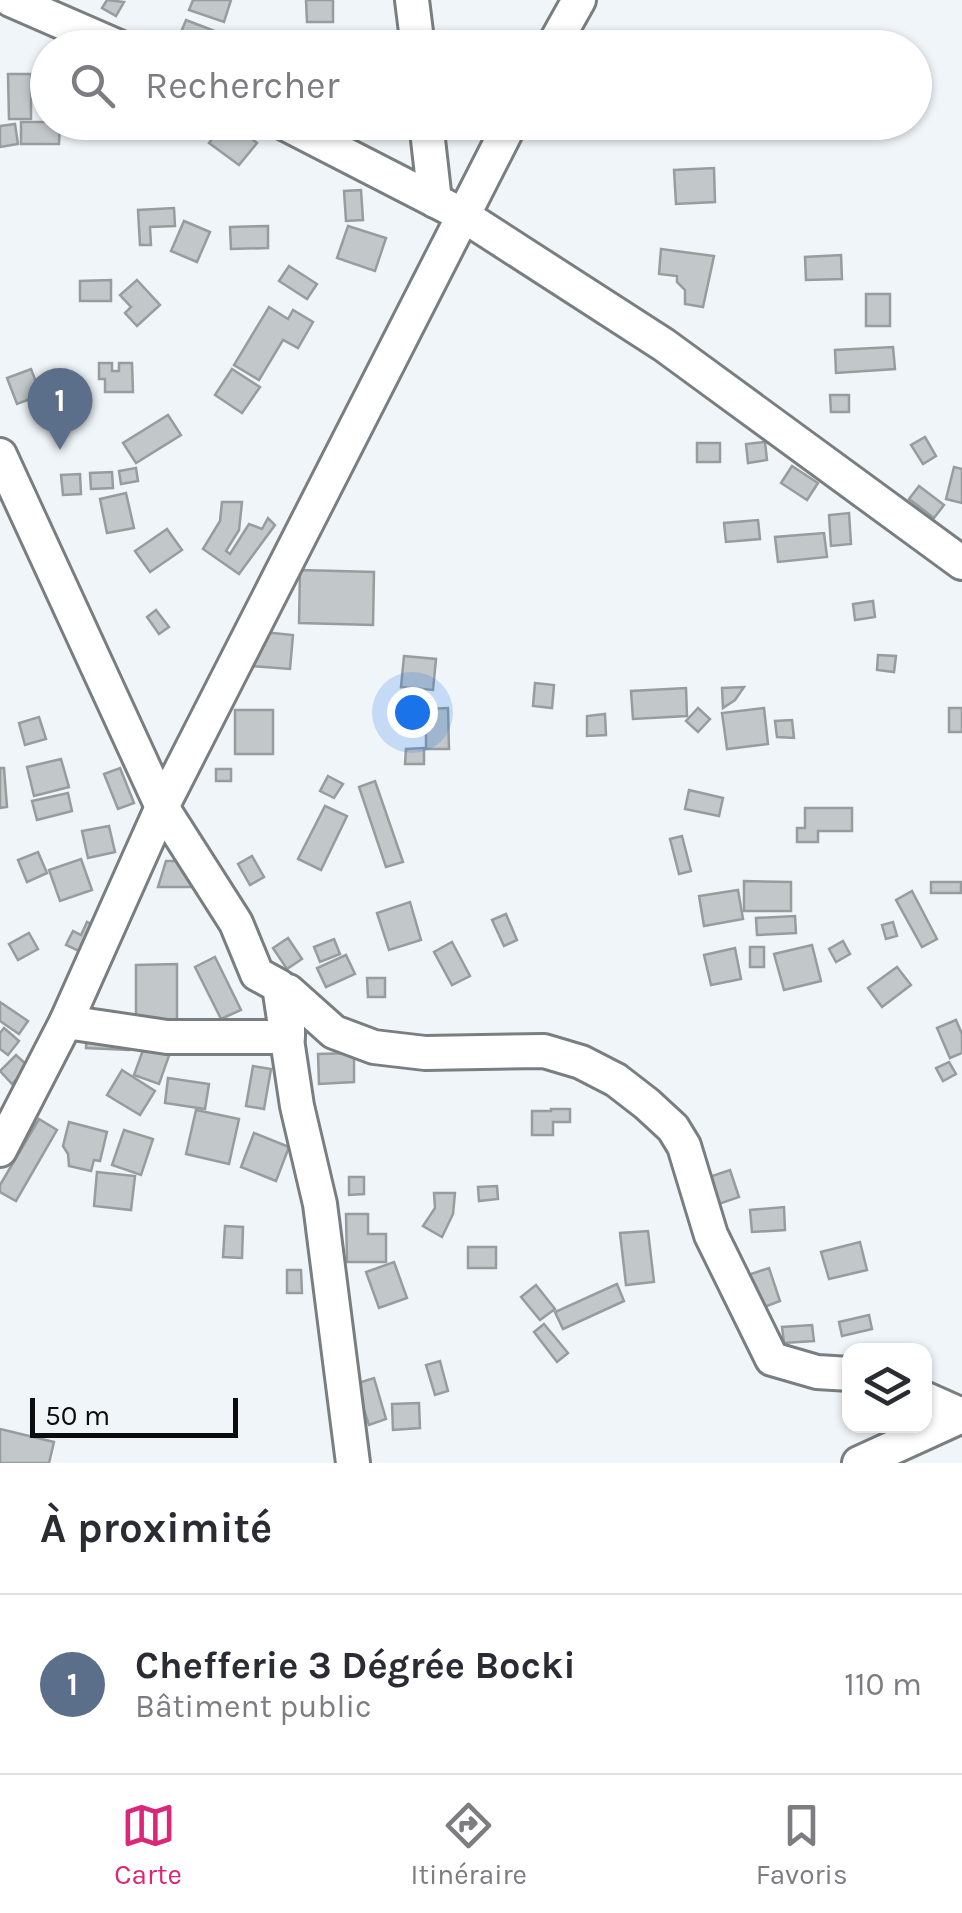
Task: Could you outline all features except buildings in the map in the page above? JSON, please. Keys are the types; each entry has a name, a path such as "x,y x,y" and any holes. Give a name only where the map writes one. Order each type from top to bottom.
{"street":[{"path":"12,0 80,30"},
{"path":"412,0 416,30"},
{"path":"562,30 579,0"},
{"path":"317,140 448,207 664,345 962,563"},
{"path":"431,140 448,207"},
{"path":"0,1150 66,1022 162,807 448,207 497,140"},
{"path":"0,455 162,807 236,923 257,974 279,986 297,1106 320,1204 352,1463"},
{"path":"288,1037 288,992 334,1032 374,1047 424,1053 544,1051 581,1062 616,1080 673,1128 684,1146 711,1235 772,1359 817,1372 842,1374"},
{"path":"66,1022 167,1037 288,1037"},
{"path":"932,1402 962,1416"},
{"path":"859,1463 962,1416"}],"place":[{"name":"Chefferie 3 Dégrée Bocki","path":"60,450"}]}
